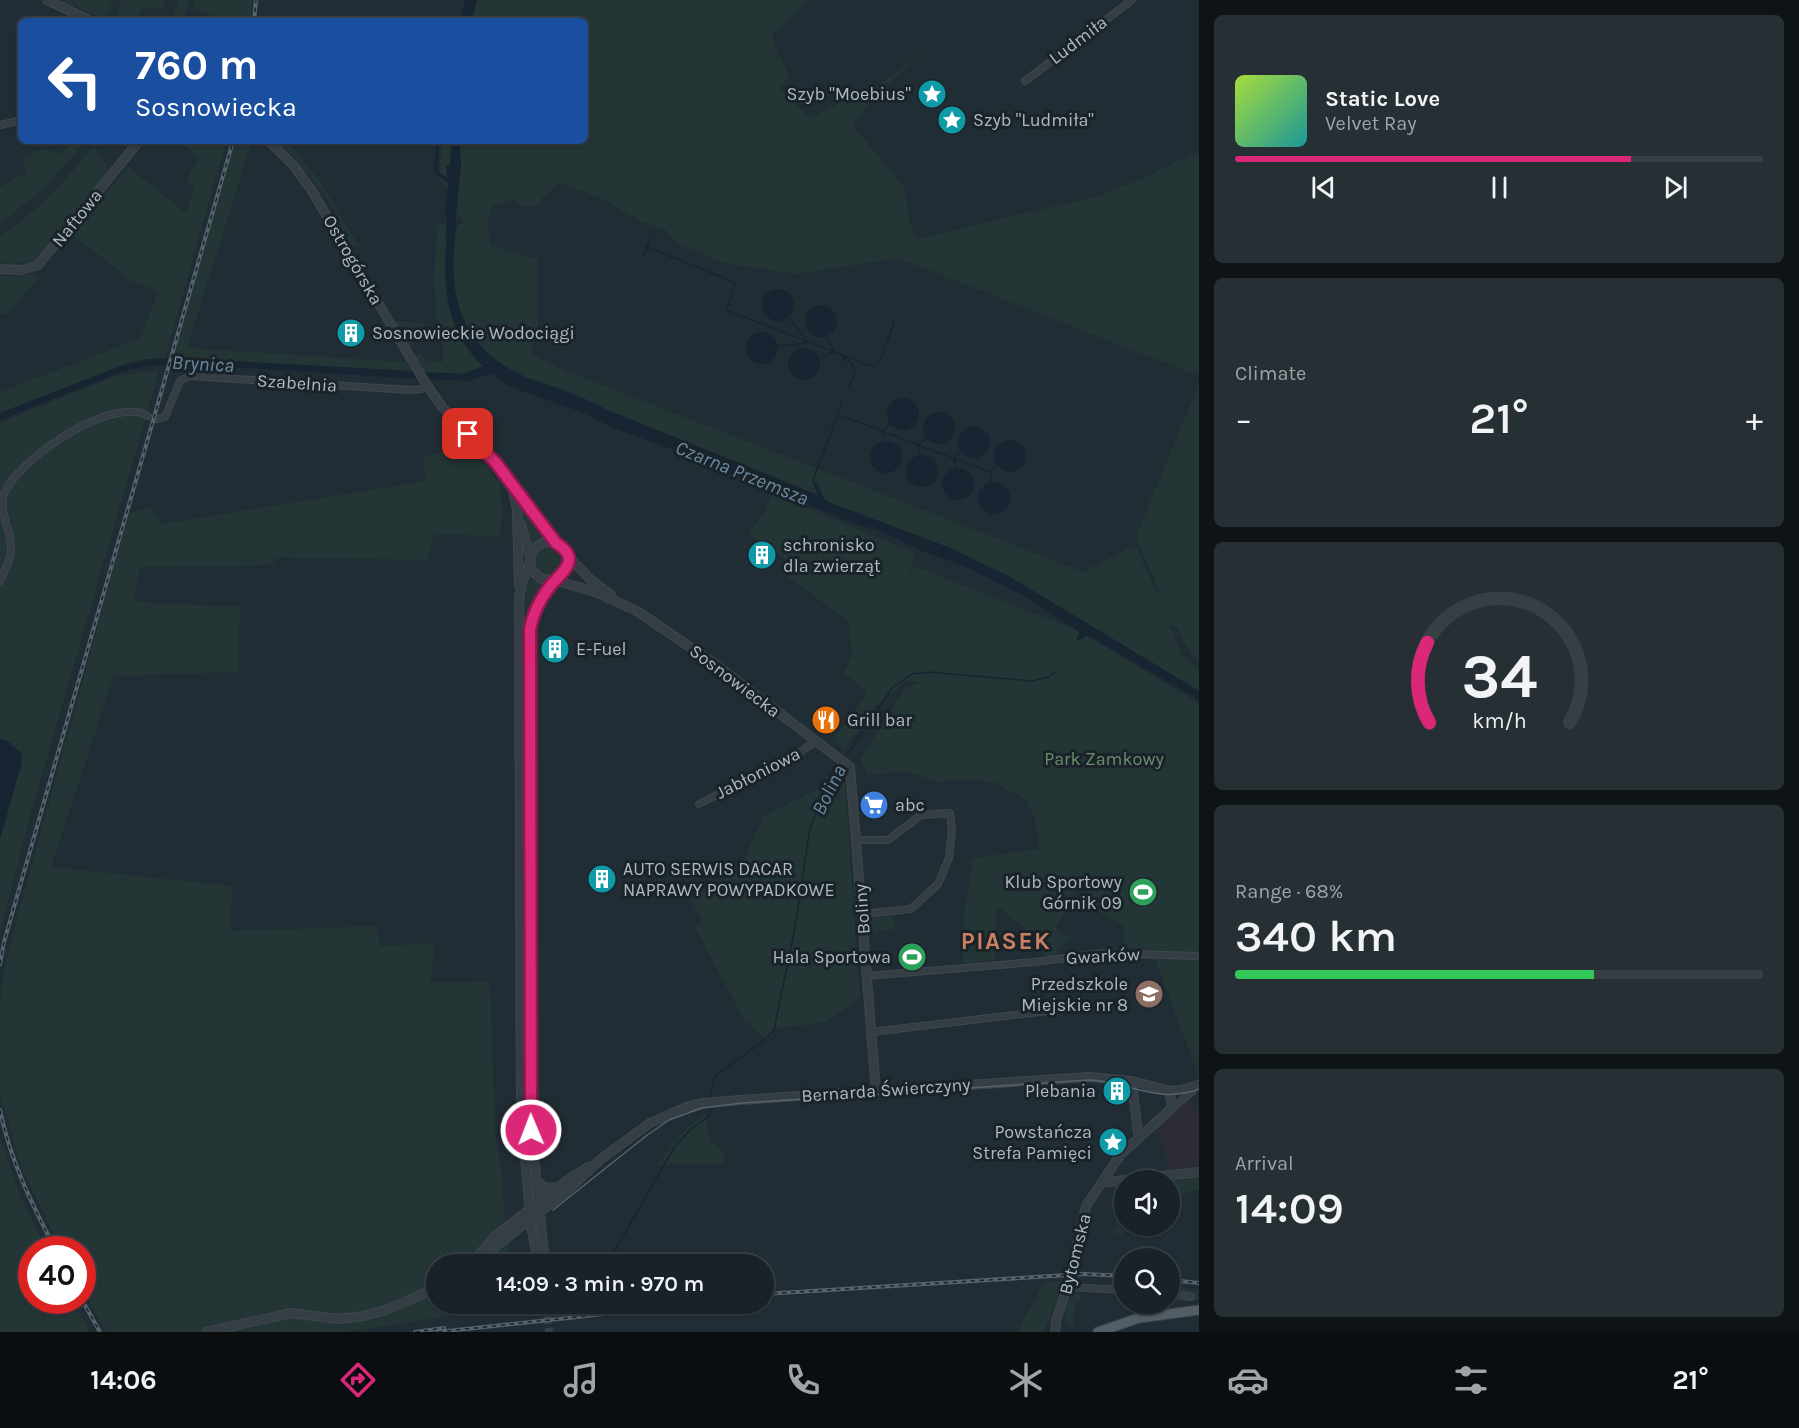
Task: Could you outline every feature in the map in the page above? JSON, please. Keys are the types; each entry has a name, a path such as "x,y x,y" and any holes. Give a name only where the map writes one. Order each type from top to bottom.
{"main road":[{"path":"1098,1332 1139,1318 1199,1310"}],"street":[{"path":"47,0 85,18"},
{"name":"Ludmiła","path":"1025,81 1132,0"},
{"path":"0,125 18,121"},
{"name":"Naftowa","path":"0,269 21,270 38,265 137,144"},
{"name":"Ostrogórska","path":"272,144 294,166 312,191 427,385"},
{"name":"Szabelnia","path":"156,419 165,417 180,381 190,376 409,390 421,389 427,385"},
{"name":"Sosnowiecka","path":"427,385 443,408 489,455 556,543 590,579 619,602 715,664 848,764"},
{"path":"0,581 10,558 11,544 1,506 4,495 20,473 39,453 62,437 95,420 126,412 148,416"},
{"name":"Sosnowiecka","path":"511,483 536,576 595,591 619,602"},
{"path":"517,512 520,730 531,1130 535,1179 534,1207"},
{"path":"519,599 521,585 536,547 541,544 556,543"},
{"path":"542,1254 522,1132 530,629 536,607 554,580 566,571 568,556"},
{"path":"520,730 530,730"},
{"name":"Jabłoniowa","path":"699,804 796,755 816,741"},
{"name":"Boliny","path":"848,764 851,771 857,840 876,1091"},
{"path":"857,840 888,840 921,815 950,813 952,830 949,858 938,884 910,909 862,914"},
{"name":"Gwarków","path":"867,976 1041,961 1103,953 1196,956"},
{"path":"871,1032 1048,1011"},
{"name":"Bernarda Świerczyny","path":"480,1254 495,1236 650,1123 672,1112 698,1104 1089,1077 1141,1083 1166,1090"},
{"path":"1125,1081 1133,1092 1140,1136"},
{"path":"1133,1092 1141,1083"},
{"name":"Bytomska","path":"1166,1090 1198,1084"},
{"name":"Bytomska","path":"1050,1332 1067,1287 1086,1206 1115,1163 1140,1136 1192,1092 1198,1084"},
{"path":"1166,1090 1170,1095 1172,1108"},
{"name":"Bernarda Świerczyny","path":"485,1254 578,1182 601,1159"},
{"path":"1115,1163 1117,1170"},
{"path":"1180,1174 1199,1172"},
{"path":"535,1179 545,1188 560,1187"},
{"path":"1104,1180 1114,1180"},
{"path":"535,1216 534,1241 536,1254"},
{"path":"511,1235 524,1233 534,1241"},
{"path":"1067,1287 1114,1289"},
{"path":"207,1332 291,1313 332,1319 357,1317 386,1310 426,1292"},
{"path":"1180,1295 1191,1297"},
{"name":"Bytomska","path":"1055,1332 1056,1321"}],"shaded area":[{"path":"1188,1099 1195,1111 1199,1112 1199,1166 1167,1170 1165,1149 1154,1132"}],"green space":[{"path":"60,0 114,0 104,18"},
{"path":"122,0 165,0 161,10 153,6 151,10 143,6 137,18 115,18"},
{"path":"179,0 190,0 183,18 171,18"},
{"path":"196,0 252,0 251,18 215,18 215,16 193,9"},
{"path":"477,0 807,0 772,35 789,75 780,89 810,118 852,97 858,101 926,50 885,84 852,125 905,188 909,221 917,239 1098,196 1146,177 1199,151 1199,375 898,258 796,274 716,260 677,244 666,230 641,221 602,199 560,182 542,198 541,205 523,207 512,200 493,205 487,223 491,246 538,259 538,332 531,332 532,354 566,371 1083,572 1135,545 1156,592 1160,592 1136,537 1199,383 1199,660 1191,655 1176,626 1169,625 1184,659 1199,668 1199,691 1010,577 953,549 831,503 819,496 510,369 479,345 464,323 459,306 446,282 449,305 456,328 468,349 483,366 464,374 423,372 415,360 416,356 421,353 428,363 430,361 443,362 443,330 436,316 434,275 437,231 432,225 463,224 463,217 445,217 450,192 439,181 442,144 588,144 588,18 473,18"},
{"path":"69,144 83,144 43,189 0,224 0,187 26,172 22,157 41,149 61,154"},
{"path":"182,144 225,144 165,358 126,364 0,413 0,392 141,338 158,291 132,281 73,235 128,167 186,213 194,188 186,181 199,157"},
{"path":"234,144 251,144 187,348 402,362 409,365 413,371 173,358"},
{"path":"281,144 289,144 320,181 358,245 354,247 348,242 338,217 295,158"},
{"path":"94,146 109,169 39,256 20,263 0,263 0,237 50,194"},
{"path":"34,273 39,277 7,315 0,313 0,276"},
{"path":"394,321 424,325 424,329 407,329 415,344 408,348"},
{"path":"159,371 30,816 0,933 0,839 21,765 7,741 0,739 0,423 117,376"},
{"path":"470,444 500,484 502,512 500,537 434,533 427,560 274,557 273,565 140,567 134,602 240,607 238,672 114,676 51,867 232,886 230,931 377,926 380,946 434,943 431,983 490,981 495,1135 501,1165 505,1221 510,1254 426,1254 426,1314 461,1314 346,1332 106,1332 96,1313 96,1236 55,1236 23,1171 0,1094 0,1003 6,959 129,513 152,508 162,524 426,481 423,458"},
{"name":"Park Zamkowy","path":"772,494 915,553 908,580 914,566 1079,631 1199,704 1199,1077 1155,959 1156,950 1125,951 1122,924 1103,915 1094,907 1086,888 1077,887 1056,928 1071,938 1054,956 1045,957 1032,934 998,907 995,926 995,960 963,963 964,912 973,858 1040,849 1035,820 1026,800 996,783 974,779 937,782 911,772 868,774 860,759 905,689 920,682 906,681 875,706 845,749 833,740 868,692 843,673 852,657 848,621 787,576 792,560 784,558 749,534 764,512"},
{"path":"516,496 548,534 530,549"},
{"path":"549,546 560,550 564,561 560,572 549,576 538,572 534,561 538,550"},
{"path":"529,571 536,579 547,583 533,607 526,630 526,685 523,686 523,594"},
{"path":"837,774 845,783 860,997 827,1021 774,1028 765,1038 748,1020 745,1022 695,927 702,921 691,900 742,869 741,865 764,816 823,787 829,791"},
{"path":"893,916 894,930 871,932 869,918"},
{"path":"706,1114 709,1141 723,1151 724,1163 658,1165 679,1136"},
{"path":"0,1139 24,1205 40,1236 18,1236 18,1314 81,1314 90,1332 0,1332"},
{"path":"1199,1176 1199,1189 1180,1197 1180,1178"},
{"path":"1062,1281 1054,1308 1043,1332 1017,1332 1044,1283"},
{"path":"1180,1288 1199,1290 1199,1300 1181,1301"},
{"path":"1082,1293 1081,1300 1075,1304 1073,1327 1068,1326 1065,1310 1068,1300"}],"water":[{"path":"465,0 477,0 473,18 461,18"},
{"path":"436,144 439,144 437,171 447,178 446,166 450,165 451,144 460,144 461,166 456,216 445,216 448,183 434,173"},
{"path":"448,224 457,224 454,273 456,295 462,315 471,334 503,365 526,378 567,391 603,408 818,495 813,484 817,482 824,499 831,503 953,549 1010,577 1199,691 1199,701 1195,699 1193,702 1194,697 1087,635 1079,641 1076,639 1078,631 1030,599 964,566 919,550 880,531 847,521 683,453 613,428 584,413 506,385 493,374 469,381 428,379 423,372 464,374 483,366 469,351 452,317 445,263"},
{"path":"778,289 790,293 794,305 790,317 778,321 766,317 762,305 766,293"},
{"path":"821,305 833,309 837,321 833,333 821,337 809,333 805,321 809,309"},
{"path":"762,332 774,336 778,348 774,360 762,364 750,360 746,348 750,336"},
{"path":"804,348 816,352 820,364 816,376 804,380 792,376 788,364 792,352"},
{"name":"Brynica","path":"177,358 413,371 418,379 214,366 195,368 195,366 153,365 121,372 0,420 0,413 126,364 147,359"},
{"path":"903,398 915,402 919,414 915,426 903,430 891,426 887,414 891,402"},
{"path":"939,412 951,416 955,428 951,440 939,444 927,440 923,428 927,416"},
{"path":"974,426 986,430 990,442 986,454 974,458 962,454 958,442 962,430"},
{"path":"1010,440 1022,444 1026,456 1022,468 1010,472 998,468 994,456 998,444"},
{"path":"886,441 898,445 902,457 898,469 886,473 874,469 870,457 874,445"},
{"path":"922,455 934,459 938,471 934,483 922,487 910,483 906,471 910,459"},
{"path":"958,468 970,472 974,484 970,496 958,500 946,496 942,484 946,472"},
{"path":"994,482 1006,486 1010,498 1006,510 994,514 982,510 978,498 982,486"},
{"path":"0,739 7,741 22,753 21,765 0,839"}],"waterway":[{"name":"Czarna Przemsza","path":"450,235 452,204"},
{"path":"643,257 651,237"},
{"path":"647,247 734,282 726,310 868,365 875,366 879,363 894,323"},
{"path":"789,318 808,342"},
{"path":"820,358 834,352 827,336"},
{"path":"778,346 807,343"},
{"path":"844,357 843,359 851,362 855,371 849,387"},
{"path":"815,484 813,480 842,403"},
{"path":"836,420 845,417 990,472"},
{"path":"884,441 883,431 890,424"},
{"path":"919,454 918,445 926,438"},
{"path":"956,468 954,458 961,452"},
{"path":"991,471 997,466"},
{"path":"990,473 992,482"},
{"name":"Bolina","path":"844,759 893,687 912,674 928,672 1032,681 1048,677 1055,672"},
{"name":"Bolina","path":"711,1097 716,1075 760,1044 774,1030 795,927 810,828 832,777 841,763"},
{"name":"Bolina","path":"613,1254 675,1146 692,1128 707,1118 712,1108"}],"tunnel":[{"path":"547,1314 549,1332"}],"tram line":[{"path":"553,1210 669,1120 702,1108 742,1103 1089,1080 1157,1093 1184,1093 1199,1089"}],"railway":[{"path":"254,18 256,0"},
{"path":"0,964 4,942 232,144"},
{"path":"0,1110 4,1129 23,1182 49,1236"},
{"path":"774,1293 1084,1274 1114,1275"},
{"path":"1180,1281 1199,1283"},
{"path":"90,1314 100,1332"},
{"path":"438,1332 604,1314"},
{"path":"415,1332 444,1328"}],"place":[{"name":"Szyb \"Moebius\"","path":"932,94"},
{"name":"Szyb \"Ludmiła\"","path":"952,120"},
{"name":"Sosnowieckie Wodociągi","path":"351,333"},
{"name":"schronisko dla zwierząt","path":"762,555"},
{"name":"E-Fuel","path":"555,649"},
{"name":"Grill bar","path":"826,720"},
{"name":"abc","path":"874,805"},
{"name":"AUTO SERWIS DACAR NAPRAWY POWYPADKOWE","path":"602,879"},
{"name":"Klub Sportowy Górnik 09","path":"1143,892"},
{"name":"Hala Sportowa","path":"912,957"},
{"name":"Przedszkole Miejskie nr 8","path":"1149,994"},
{"name":"Plebania","path":"1117,1091"},
{"name":"Powstańcza Strefa Pamięci","path":"1113,1142"}],"district":[{"name":"PIASEK","path":"1006,941"}],"route":[{"path":"468,434 496,463 568,556 566,571 554,580 536,607 530,629 529,644 531,1130"}]}
